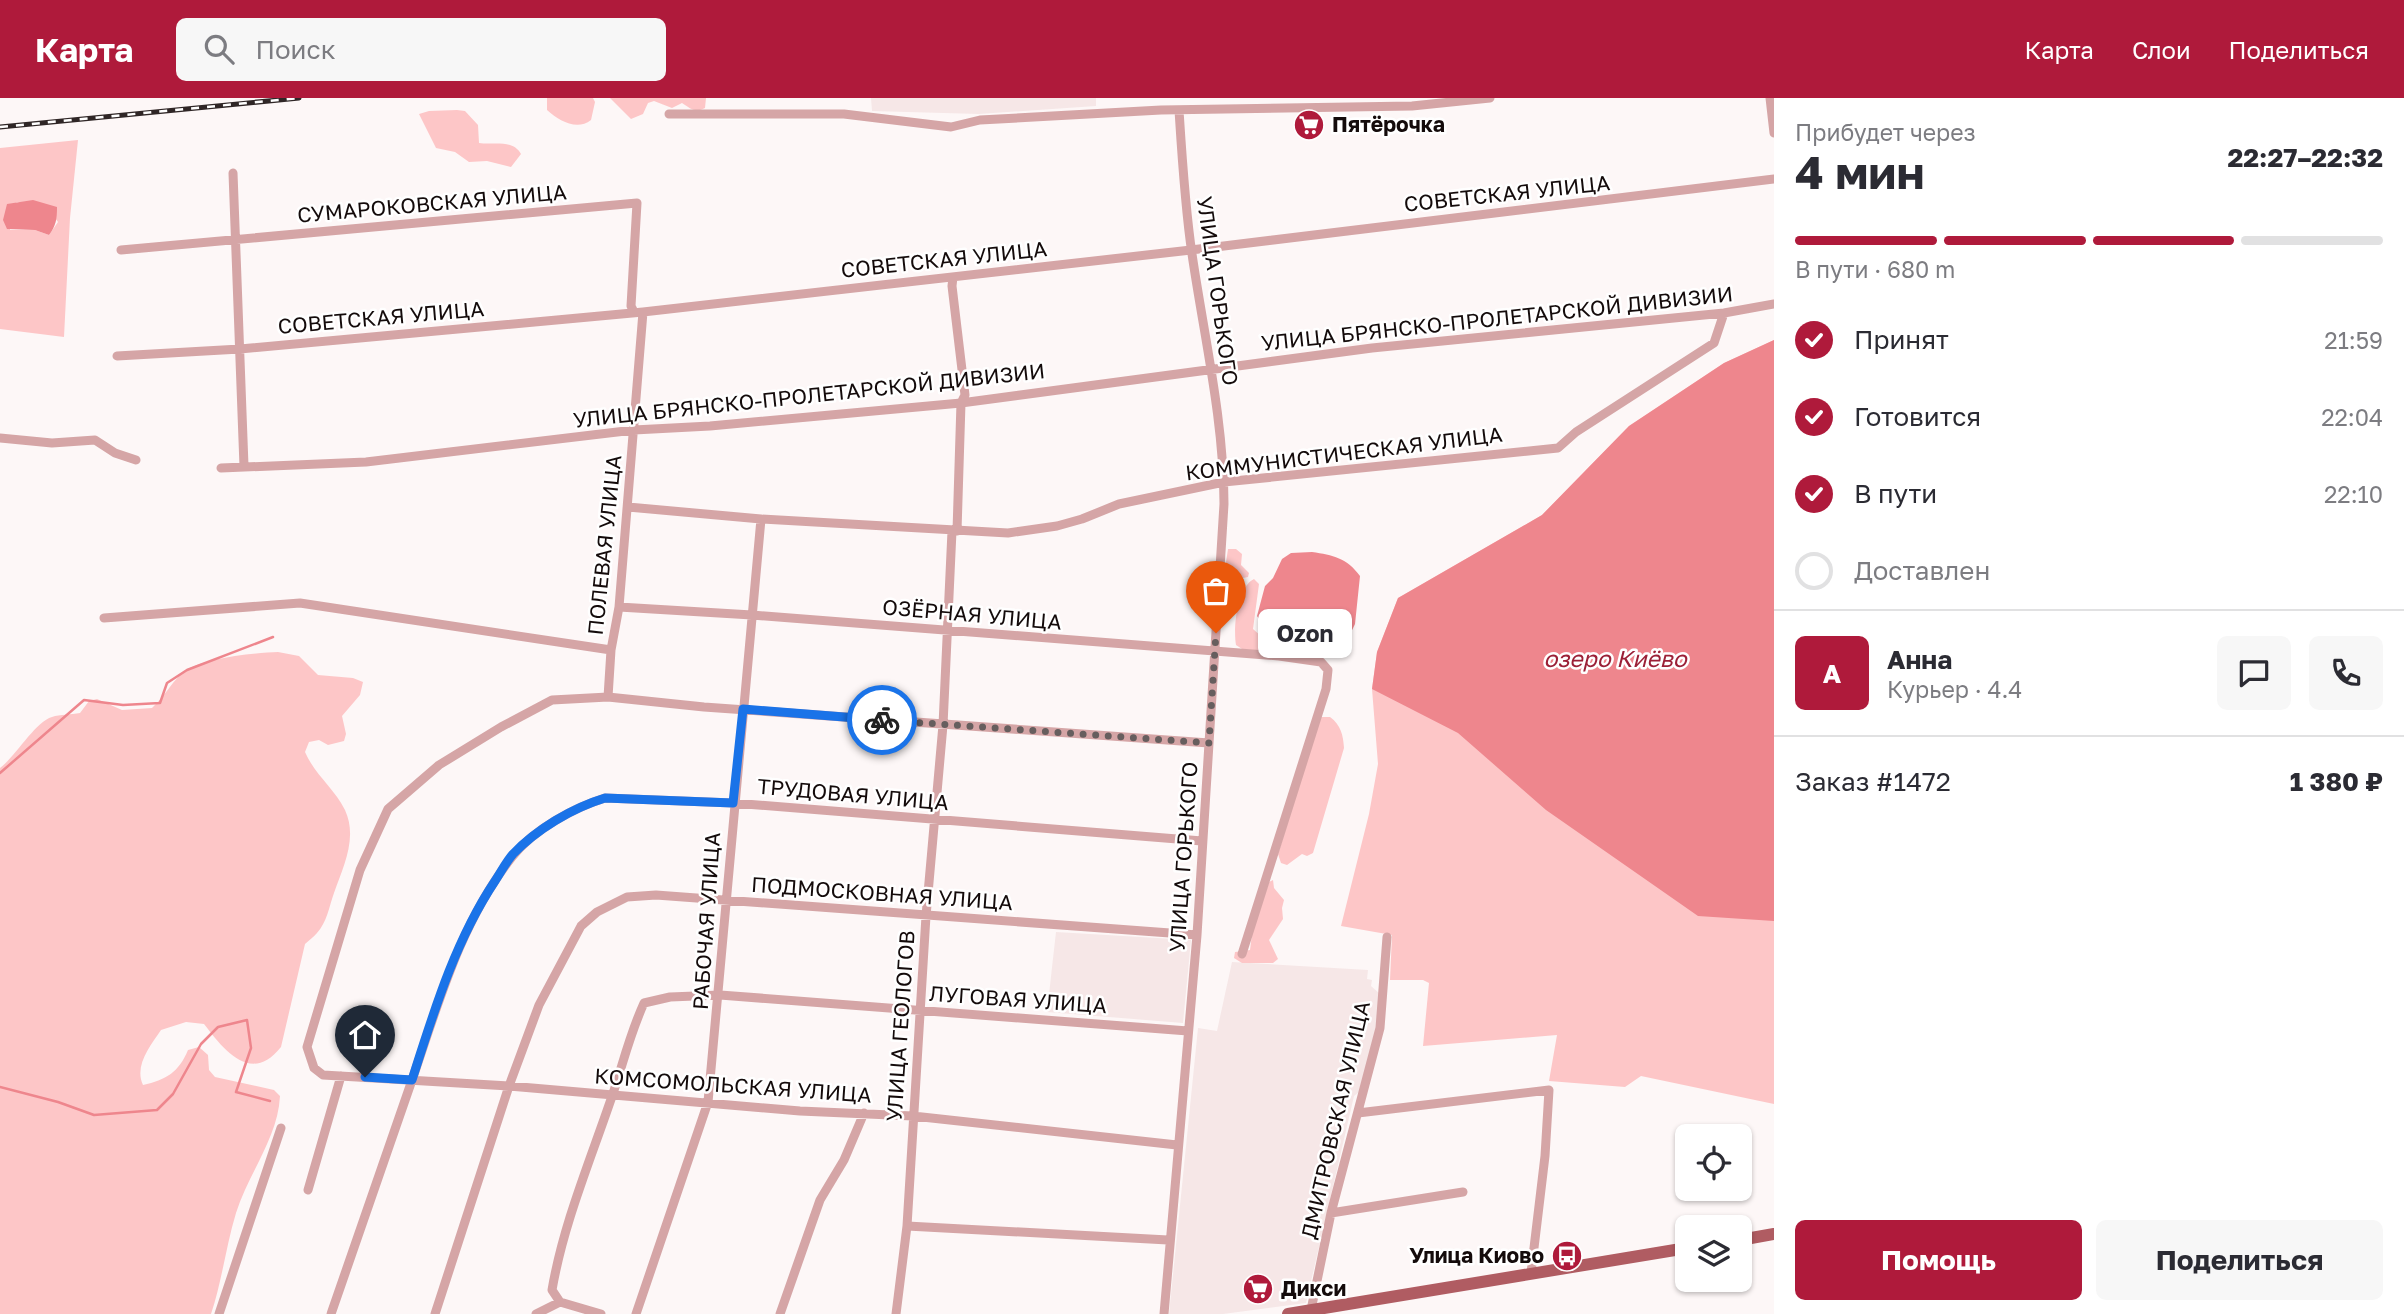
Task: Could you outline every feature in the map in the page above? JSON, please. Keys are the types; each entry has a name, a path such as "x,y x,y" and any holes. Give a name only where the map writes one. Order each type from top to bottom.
{"main road":[{"path":"1752,1238 1774,1234"},
{"path":"1288,1314 1675,1250"}],"street":[{"path":"669,114 844,114 951,127 980,120 1179,110 1251,103 1412,106 1490,98"},
{"path":"1770,98 1774,133"},
{"name":"УЛИЦА ГОРЬКОГО","path":"1164,1314 1168,1240 1197,935 1224,482 1191,250 1179,110"},
{"path":"233,173 244,466"},
{"name":"СОВЕТСКАЯ УЛИЦА","path":"117,356 240,349 638,312 1191,250 1774,179"},
{"name":"СУМАРОКОВСКАЯ УЛИЦА","path":"121,250 638,203 631,306 638,312"},
{"name":"УЛИЦА ГЕОЛОГОВ","path":"896,1314 907,1226 919,1010 943,724 961,403 965,395 953,277"},
{"name":"УЛИЦА БРЯНСКО-ПРОЛЕТАРСКОЙ ДИВИЗИИ","path":"221,468 366,461 634,430 710,426 961,403 1372,348 1724,313 1774,304"},
{"name":"ПОЛЕВАЯ УЛИЦА","path":"608,697 611,650 619,607 634,430 638,312"},
{"name":"КОММУНИСТИЧЕСКАЯ УЛИЦА","path":"628,507 761,519 954,531 1030,532 1082,519 1119,504 1224,482 1558,448 1576,432 1714,343 1724,313"},
{"path":"0,438 65,443 95,440 116,453 136,460"},
{"name":"РАБОЧАЯ УЛИЦА","path":"636,1314 708,1102 720,995 733,803 761,519"},
{"path":"104,618 300,603 611,650"},
{"name":"ОЗЁРНАЯ УЛИЦА","path":"619,607 948,630 1301,658 1321,662 1328,670 1326,689 1242,954"},
{"path":"308,1190 341,1076 316,1072 307,1046 360,870 388,809 439,765 552,700 608,697 1209,743"},
{"name":"ТРУДОВАЯ УЛИЦА","path":"331,1314 439,997 475,912 513,855 544,829 585,804 605,798 733,803 1202,841"},
{"name":"ПОДМОСКОВНАЯ УЛИЦА","path":"435,1314 509,1086 539,1005 581,926 597,912 627,897 656,895 1197,935"},
{"name":"ДМИТРОВСКАЯ УЛИЦА","path":"1311,1310 1331,1213 1380,1028 1387,937"},
{"name":"ЛУГОВАЯ УЛИЦА","path":"612,1096 629,1036 644,1003 670,997 720,995 1188,1031"},
{"name":"КОМСОМОЛЬСКАЯ УЛИЦА","path":"341,1076 509,1086 800,1111 913,1116 1177,1145"},
{"path":"1358,1113 1549,1090 1545,1156 1531,1273"},
{"path":"601,1314 582,1311 560,1302 552,1290 559,1251 612,1096"},
{"path":"780,1314 820,1200 844,1160 864,1113"},
{"path":"230,1314 220,1314 281,1128"},
{"path":"1331,1213 1464,1192"},
{"path":"907,1226 1168,1240"},
{"path":"536,1314 560,1302"}],"shaded area":[{"path":"547,98 593,98 595,102 591,120 574,125 557,118 547,110"},
{"path":"610,98 706,98 705,108 698,110 682,103 672,108 654,101 648,103 643,114 631,119"},
{"path":"871,98 1096,98 1096,106 979,114 872,111"},
{"path":"465,111 478,125 479,143 508,144 518,149 521,154 511,167 487,161 469,162 455,152 436,148 419,114"},
{"path":"78,140 70,218 64,337 0,329 0,148","holes":["17,202 46,206 58,222 49,235 35,230 10,230 10,204"]},
{"path":"1774,340 1774,1104 1641,1076 1625,1087 1549,1081 1557,1035 1423,1046 1429,983 1423,980 1390,980 1392,935 1341,926 1369,814 1378,764 1372,689 1377,652 1398,598 1542,515 1629,426 1724,363"},
{"path":"1228,549 1236,549 1242,554 1241,565 1249,573 1248,577 1238,579 1227,576 1225,569"},
{"path":"1254,579 1259,584 1253,629 1262,637 1284,641 1284,654 1242,649 1236,645 1235,629 1240,599 1248,583"},
{"path":"278,652 299,656 318,675 353,678 363,682 360,695 342,716 346,734 344,741 328,745 319,740 309,742 305,752 336,795 349,821 350,842 345,863 323,924 305,944 281,1047 270,1058 259,1063 249,1063 229,1053 204,1024 186,1022 161,1030 144,1056 140,1071 143,1085 158,1081 176,1069 188,1050 199,1047 208,1055 209,1070 215,1077 274,1090 280,1096 274,1127 236,1213 211,1314 0,1314 0,768 39,725 55,716 80,713 89,701 97,699 122,710 152,708 181,674 200,664 227,657"},
{"path":"1320,717 1330,717 1337,723 1344,748 1313,853 1307,856 1302,854 1287,865 1281,863 1278,854"},
{"path":"1273,880 1274,888 1284,900 1283,919 1269,940 1278,959 1273,963 1242,963 1234,958 1235,952 1250,950 1252,934 1269,882"},
{"path":"1056,932 1191,940 1183,1023 1047,1012"},
{"path":"1232,962 1368,970 1367,979 1372,980 1371,986 1380,994 1377,1024 1359,1092 1354,1096 1306,1303 1223,1314 1169,1314 1198,1028 1217,1031"}],"water":[{"path":"33,200 57,207 56,222 49,235 35,230 7,229 3,220 7,204"},
{"name":"озеро Киёво","path":"1774,340 1774,921 1698,916 1546,810 1458,733 1372,689 1377,652 1398,598 1542,515 1629,426 1724,363"},
{"path":"1312,552 1339,558 1360,576 1355,624 1343,649 1336,651 1266,629 1257,616 1265,586 1273,578 1282,559 1291,553"}],"waterway":[{"path":"0,773 84,700 123,705 160,703 167,683 187,670 273,637"},
{"path":"0,1087 58,1102 94,1115 157,1110 173,1094 201,1044 218,1027 247,1020 251,1048 236,1092 270,1101"}],"railway":[{"path":"0,127 299,98"}],"way so far":[{"path":"882,720 1209,743 1216,633"}],"place":[{"name":"Пятёрочка","path":"1309,125"},
{"name":"Ozon","path":"1216,633"},
{"name":"Улица Киово","path":"1567,1256"},
{"name":"Дикси","path":"1258,1289"}],"route":[{"path":"365,1077 412,1080 439,997 475,912 513,855 544,829 585,804 605,798 733,803 743,709 882,720"}]}
